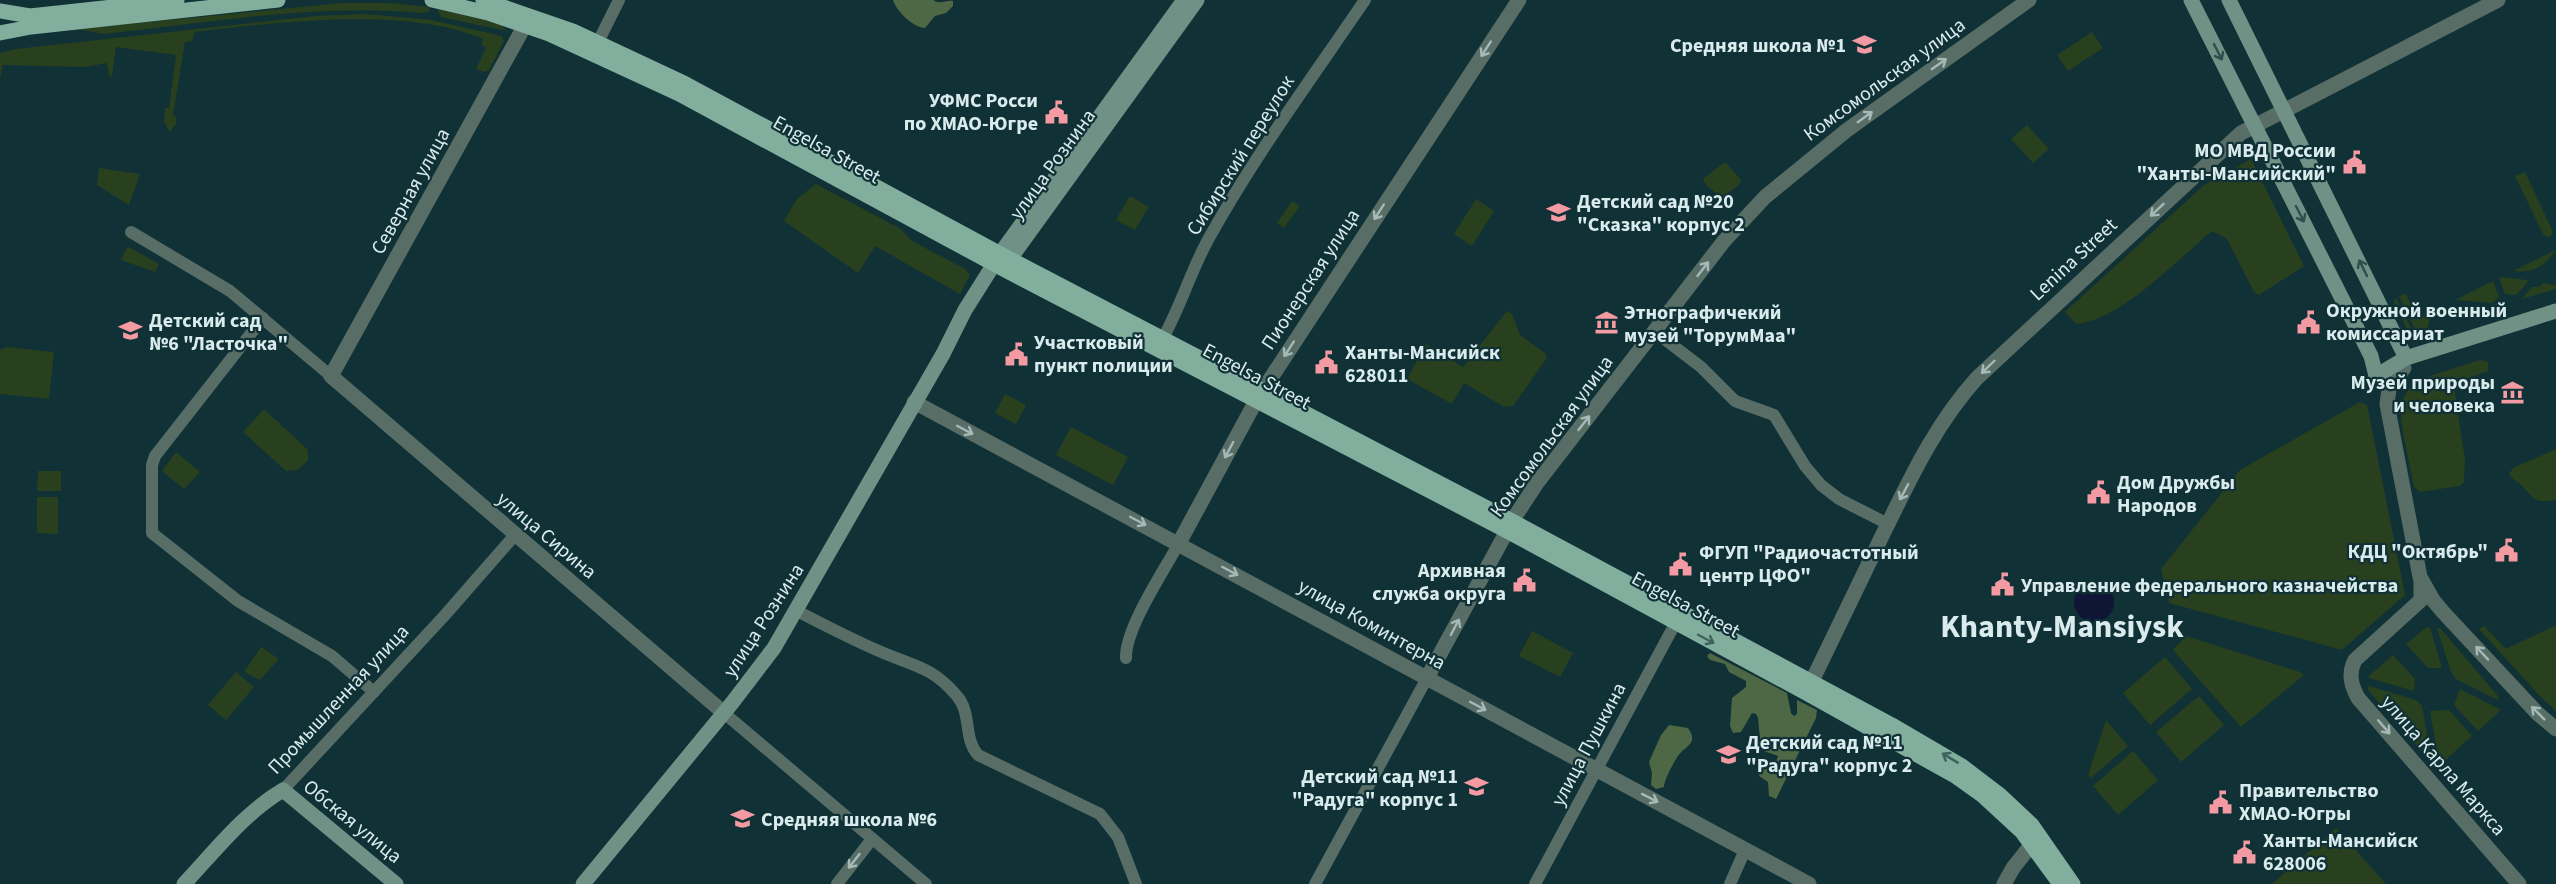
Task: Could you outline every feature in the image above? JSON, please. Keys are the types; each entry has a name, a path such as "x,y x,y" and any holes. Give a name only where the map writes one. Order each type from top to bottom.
{"main road":[{"path":"0,11 30,16 177,0"},
{"path":"0,33 216,3 278,0"},
{"name":"Engelsa Street","path":"432,0 527,20"},
{"name":"Engelsa Street","path":"483,0 596,47 682,88 1002,261 1260,394 1968,770 2013,806 2037,841"},
{"name":"улица Рознина","path":"583,884 724,713 774,648 943,354 965,310 1108,114 1184,0"},
{"name":"улица Рознина","path":"1108,114 1197,0"},
{"path":"2191,0 2366,346 2376,376 2405,363 2556,311"},
{"path":"2229,0 2284,109 2405,363"},
{"name":"Engelsa Street","path":"1002,261 1163,338 1260,394"},
{"path":"2405,363 2556,320"},
{"name":"Engelsa Street","path":"1509,526 1676,622 1809,687"},
{"name":"Промышленная улица","path":"184,884 246,818 265,800 283,790"},
{"name":"Обская улица","path":"283,790 396,884"},
{"path":"2037,841 2060,884"},
{"path":"2037,841 2073,884"}],"street":[{"path":"596,47 619,0"},
{"name":"Сибирский переулок","path":"1163,338 1176,314 1197,261 1215,227 1272,135 1365,0"},
{"name":"Пионерская улица","path":"1126,658 1128,641 1135,622 1260,394 1519,0"},
{"name":"Комсомольская улица","path":"1315,884 1509,526 1537,483 1724,241 1765,196 1847,130 2029,0"},
{"name":"Lenina Street","path":"1809,687 1936,431 1977,378 2225,147 2254,125 2499,0"},
{"name":"Северная улица","path":"331,376 527,20"},
{"name":"улица Сирина","path":"131,232 230,291 263,318 926,884"},
{"path":"263,318 155,456 152,465 152,533 238,601 332,656 374,692"},
{"path":"1654,331 1701,367 1735,401 1774,415 1805,466 1832,494 1888,524"},
{"path":"2405,363 2389,389 2387,404 2420,578 2422,597 2413,609"},
{"path":"2376,376 2417,591 2413,609"},
{"name":"улица Коминтерна","path":"914,402 1809,884"},
{"name":"Промышленная улица","path":"283,790 515,535"},
{"path":"2420,578 2442,610 2530,705 2556,729"},
{"path":"2413,609 2430,604 2442,610"},
{"name":"улица Карла Маркса","path":"2413,609 2358,656 2351,674 2358,698 2519,884"},
{"path":"797,611 891,656 922,666 939,677 964,706 970,742 978,755 1100,814 1118,837 1136,884"},
{"name":"улица Пушкина","path":"1535,884 1676,622"},
{"path":"837,884 872,839"},
{"path":"2004,884 2013,868 2037,841"},
{"path":"1730,884 1745,850"}],"green space":[{"path":"893,0 953,1 953,6 946,13 935,16 925,28 906,18"},
{"path":"342,3 390,3 430,7 428,12 423,13 303,12 103,34 77,29"},
{"path":"437,9 485,19 502,26 507,31 441,17"},
{"path":"365,14 431,20 502,36 504,41 489,70 485,72 476,69 486,48 481,44 483,39 452,29 418,23 341,19 264,24 195,32 192,41 185,42 173,115 176,117 176,124 170,132 164,122 165,108 169,108 176,55 116,47 112,77 109,76 107,63 85,67 3,65 0,78 0,53 16,49 316,16"},
{"path":"2092,32 2103,48 2068,71 2057,55"},
{"path":"2027,125 2049,149 2033,163 2011,139"},
{"path":"2251,159 2304,266 2259,295 2254,292 2227,239 2212,231 2148,287 2111,312 2076,324 2065,312 2204,185"},
{"path":"1725,162 1741,180 1739,185 1723,196 1711,189 1703,179"},
{"path":"99,168 140,174 129,205 97,185"},
{"path":"2525,172 2553,232 2550,237 2544,236 2515,176"},
{"path":"816,184 901,229 912,241 965,269 970,275 960,294 875,246 858,273 784,221 797,199"},
{"path":"1130,196 1149,207 1135,230 1116,220"},
{"path":"1476,199 1494,211 1472,246 1454,234"},
{"path":"1292,201 1300,206 1284,228 1277,223"},
{"path":"129,247 159,264 155,272 121,260"},
{"path":"2556,250 2538,268 2520,272 2513,271"},
{"path":"2499,278 2528,282 2516,295 2505,294"},
{"path":"2493,281 2499,297 2492,303 2455,300"},
{"path":"2543,283 2556,285 2556,289 2522,299 2532,287 2539,287"},
{"path":"2405,293 2418,318 2433,311 2427,328 2416,331 2399,296"},
{"path":"2396,298 2413,332 2405,336 2406,327 2394,302"},
{"path":"1507,311 1512,314 1520,335 1545,353 1547,358 1513,406 1504,407 1464,383 1452,404 1407,379 1426,344 1463,367"},
{"path":"7,347 54,352 49,399 0,394 0,350"},
{"path":"2480,360 2488,362 2488,371 2456,383 2454,386 2465,460 2464,482 2459,486 2420,492 2414,487 2403,434 2401,406 2404,398 2420,379"},
{"path":"1005,394 1026,405 1016,424 995,413"},
{"path":"2360,402 2367,405 2405,595 2342,650 2169,603 2161,569 2240,470"},
{"path":"264,409 308,450 308,460 298,470 286,471 243,432"},
{"path":"1071,427 1128,457 1113,485 1056,455"},
{"path":"2556,449 2556,500 2536,500 2509,473 2515,467"},
{"path":"176,452 200,472 184,489 162,471"},
{"path":"38,471 61,471 61,491 37,491"},
{"path":"37,497 58,497 58,534 37,533"},
{"path":"2556,625 2556,711 2479,629 2484,626 2506,649"},
{"path":"2430,627 2442,668 2428,668 2406,644"},
{"path":"2437,628 2440,628 2498,696 2498,700 2456,679 2451,672"},
{"path":"1532,631 1573,653 1560,677 1519,656"},
{"path":"2186,636 2304,675 2241,727 2173,650"},
{"path":"261,647 279,659 260,680 244,672"},
{"path":"1710,653 1787,693 1791,713 1794,716 1797,714 1797,700 1817,710 1816,718 1776,799 1769,796 1768,782 1759,776 1762,768 1774,768 1778,756 1761,750 1756,714 1752,713 1741,732 1733,733 1730,726 1732,698 1746,687 1746,681 1729,672 1725,664 1710,660 1707,656"},
{"path":"2393,655 2415,679 2414,691 2369,678"},
{"path":"2165,657 2192,689 2150,725 2123,693"},
{"path":"236,672 254,687 226,720 208,705"},
{"path":"2369,686 2416,700 2422,706 2431,757 2427,757 2368,690"},
{"path":"2460,689 2501,710 2478,731 2454,705"},
{"path":"2199,696 2224,725 2181,762 2156,732"},
{"path":"2449,710 2472,736 2442,763 2439,762 2430,711"},
{"path":"2106,720 2128,746 2091,778 2088,775"},
{"path":"1669,725 1688,728 1692,741 1676,759 1664,787 1656,789 1651,785 1652,773 1649,762 1661,735"},
{"path":"2133,751 2158,780 2118,815 2093,786"},
{"path":"2336,828 2386,884 2272,884"}],"water":[{"path":"2094,582 2108,588 2114,602 2108,616 2094,622 2080,616 2074,602 2080,588"}],"place":[{"name":"Средняя школа №1","path":"1864,45"},
{"name":"УФМС Росси по ХМАО-Югре","path":"1056,112"},
{"name":"МО МВД России \"Ханты-Мансийский\"","path":"2354,162"},
{"name":"Детский сад №20 \"Сказка\" корпус 2","path":"1559,212"},
{"name":"Окружной военный комиссариат","path":"2308,322"},
{"name":"Этнографичекий музей \"ТорумМаа\"","path":"1606,323"},
{"name":"Детский сад №6 \"Ласточка\"","path":"131,331"},
{"name":"Участковый пункт полиции","path":"1016,354"},
{"name":"Ханты-Мансийск 628011","path":"1327,363"},
{"name":"Музей природы и человека","path":"2513,393"},
{"name":"Дом Дружбы Народов","path":"2099,493"},
{"name":"КДЦ \"Октябрь\"","path":"2506,551"},
{"name":"ФГУП \"Радиочастотный центр ЦФО\"","path":"1681,564"},
{"name":"Архивная служба округа","path":"1524,581"},
{"name":"Управление федерального казначейства","path":"2003,585"},
{"name":"Детский сад №11 \"Радуга\" корпус 2","path":"1728,754"},
{"name":"Детский сад №11 \"Радуга\" корпус 1","path":"1476,787"},
{"name":"Правительство ХМАО-Югры","path":"2221,802"},
{"name":"Средняя школа №6","path":"743,819"},
{"name":"Ханты-Мансийск 628006","path":"2245,852"}],"district":[{"name":"Khanty-Mansiysk","path":"2062,626"}]}
